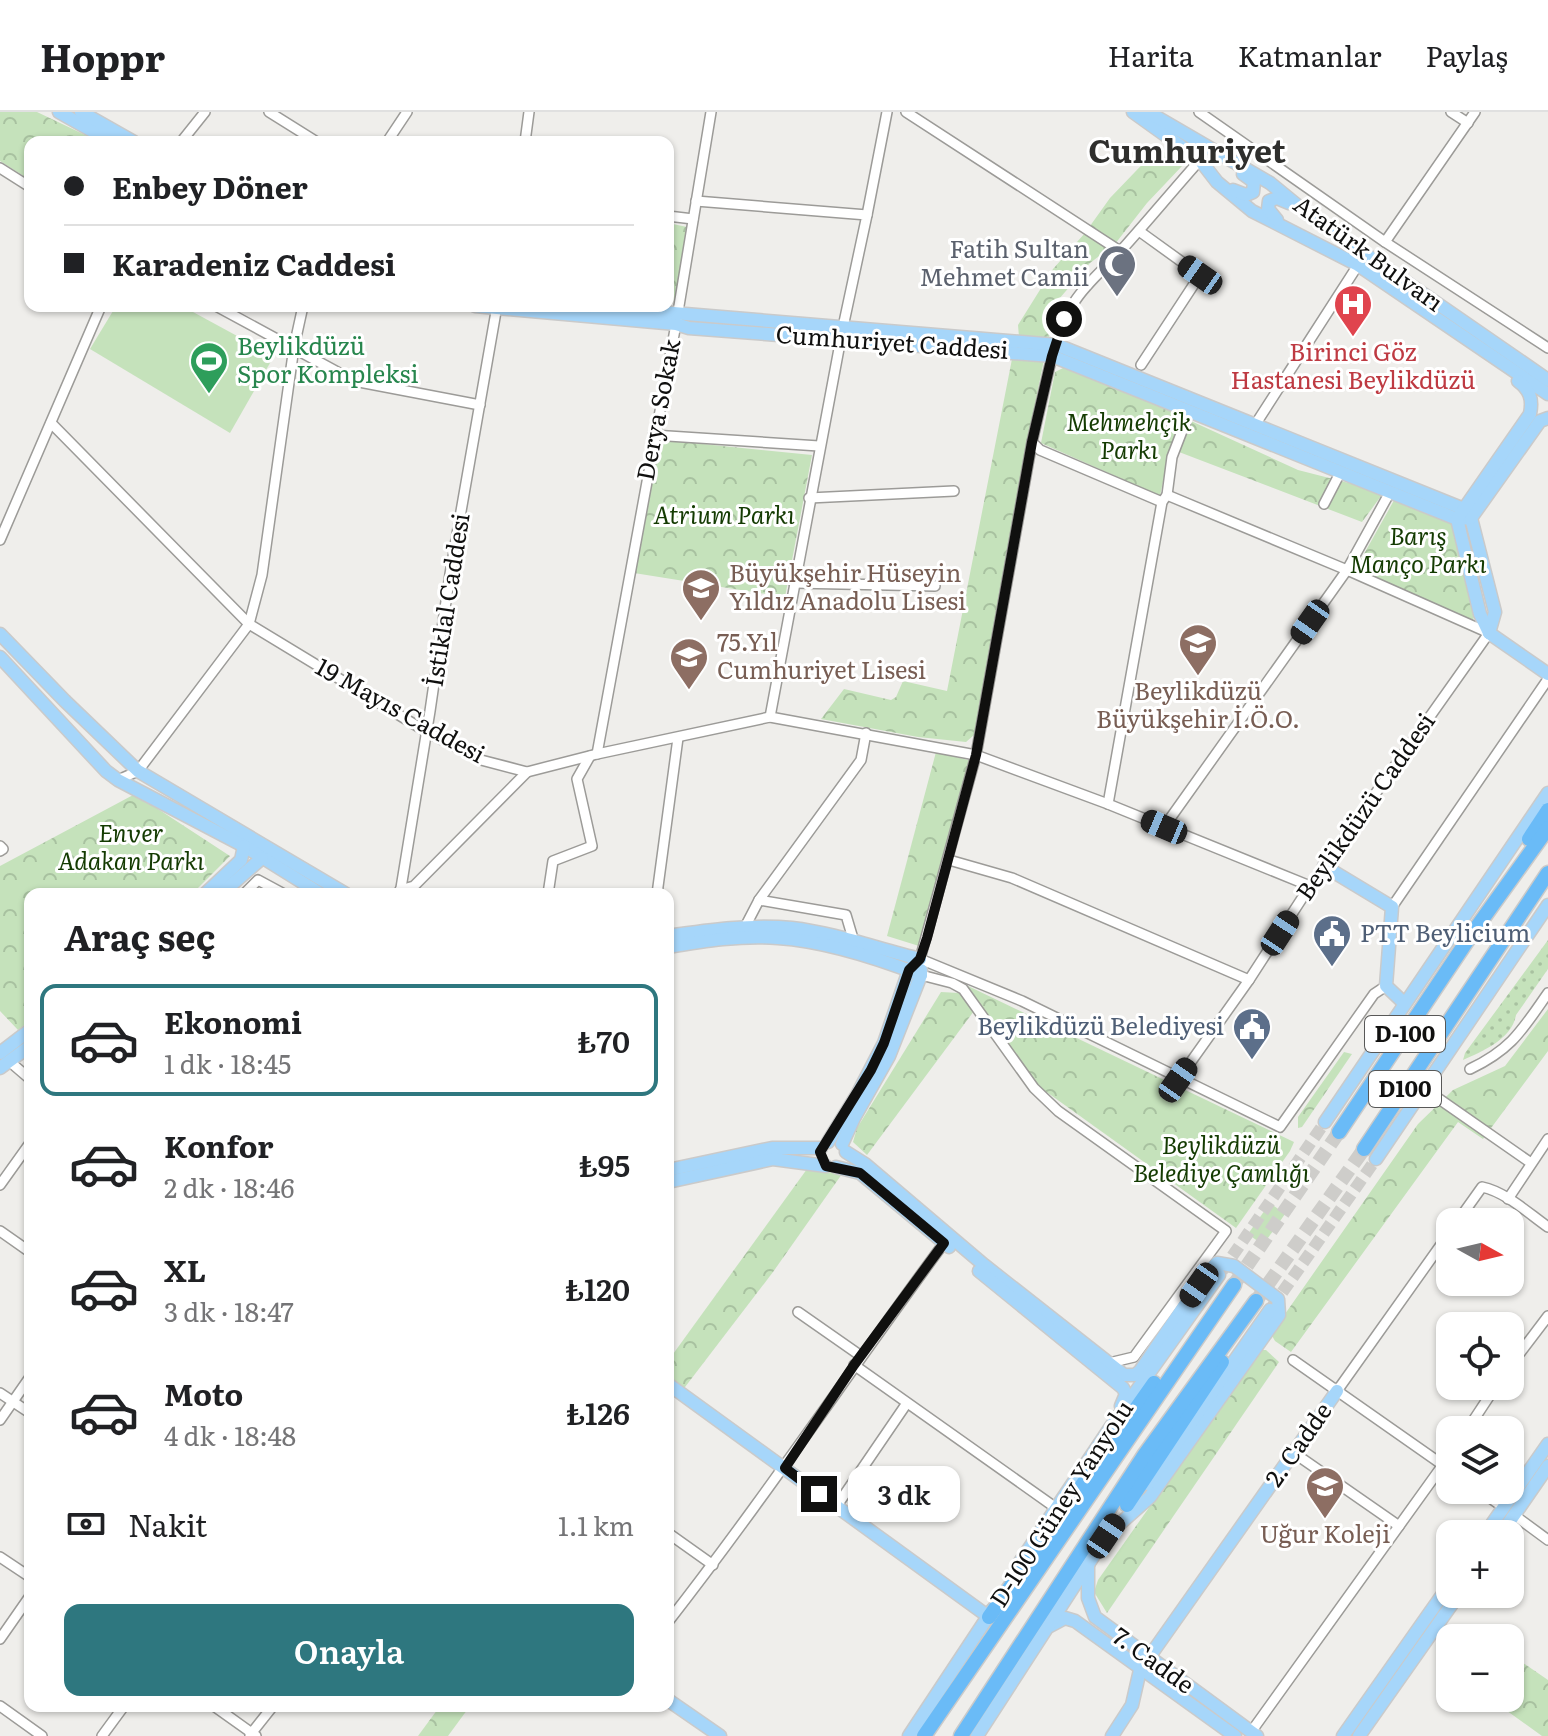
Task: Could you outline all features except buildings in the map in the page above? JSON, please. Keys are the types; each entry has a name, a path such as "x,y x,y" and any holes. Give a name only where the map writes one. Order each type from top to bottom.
{"highway":[{"path":"1471,935 1548,810"},
{"name":"D-100","path":"1339,1132 1471,935 1548,828"},
{"name":"D-100","path":"1445,1029 1548,873"},
{"path":"1445,1029 1483,984 1548,890"},
{"name":"D100","path":"1364,1149 1445,1029"},
{"path":"924,1736 1234,1285"},
{"path":"961,1736 1145,1454 1256,1301"},
{"path":"1127,1505 1230,1351 1243,1319"},
{"path":"989,1617 1167,1365 1185,1346 1196,1340"}],"main road":[{"path":"59,112 101,136"},
{"path":"81,112 123,136"},
{"name":"Atatürk Bulvarı","path":"1133,112 1202,162 1235,199 1358,265 1474,343"},
{"name":"Atatürk Bulvarı","path":"1148,112 1279,189 1309,215 1546,378"},
{"path":"1170,112 1169,118 1181,133"},
{"path":"1202,162 1236,192 1250,194 1254,182 1222,156"},
{"path":"1288,230 1270,214 1268,205 1272,198 1281,199 1309,215"},
{"name":"Cumhuriyet Caddesi","path":"578,312 676,318"},
{"name":"Cumhuriyet Caddesi","path":"632,312 676,318 689,328 842,333 1054,350 1464,515"},
{"path":"1474,343 1548,394"},
{"path":"1464,515 1531,410 1526,387 1490,360 1474,343"},
{"name":"Cumhuriyet Caddesi","path":"1054,350 1189,413 1251,430 1340,473 1393,486"},
{"path":"1464,515 1540,421 1548,418"},
{"path":"1464,515 1495,612 1489,633 1548,676"},
{"path":"0,634 138,771 336,888"},
{"path":"0,657 106,771 118,780 244,846 311,888"},
{"path":"1325,1122 1548,793"},
{"path":"211,888 241,860 244,846"},
{"path":"228,888 262,858"},
{"path":"1324,866 1392,907 1386,986 1404,1003"},
{"path":"1376,1159 1548,905"},
{"path":"674,935 745,927 805,930 920,959 889,1056 854,1118 844,1148 845,1160 831,1166"},
{"path":"674,946 732,938 779,938 826,946 915,973"},
{"path":"831,1166 820,1157 824,1145 857,1095 915,973"},
{"path":"3,1061 24,1037"},
{"path":"3,1061 24,1049"},
{"path":"674,1169 772,1148 824,1145 835,1141 1123,1388 1126,1400 1112,1425"},
{"path":"674,1181 773,1159 860,1173 1130,1376 1140,1371 1207,1272 1217,1263 1234,1266 1274,1295 1280,1303 1279,1315 1150,1497 1106,1536"},
{"name":"D-100 Güney Yanyolu","path":"909,1736 989,1617 1007,1582 1056,1508 1219,1275"},
{"path":"977,1736 1127,1505 1161,1468 1270,1310"},
{"path":"674,1388 989,1617"},
{"name":"2. Cadde","path":"1140,1670 1337,1391"},
{"path":"1506,1520 1548,1444"},
{"path":"1500,1520 1548,1466"},
{"name":"7. Cadde","path":"1089,1563 1088,1598 1095,1617 1254,1734"},
{"path":"1343,1736 1436,1604"},
{"path":"1359,1736 1449,1608"},
{"name":"7. Cadde","path":"1048,1628 1059,1620 1070,1619 1235,1736"},
{"path":"1112,1736 1132,1705 1140,1670"},
{"path":"674,1704 720,1736"}],"street":[{"path":"186,136 205,112"},
{"path":"269,112 307,136"},
{"path":"391,136 407,112"},
{"path":"526,136 529,112"},
{"name":"Derya Sokak","path":"549,888 553,861 592,846 577,779 593,755 676,318 711,112"},
{"path":"770,717 819,446 887,112"},
{"path":"906,112 1120,251"},
{"path":"1199,112 1385,242 1548,347"},
{"path":"1451,112 1468,123"},
{"path":"1385,242 1475,112"},
{"path":"1202,162 1087,283 1064,319 1032,442 976,755 920,959 1022,1001 1178,1080 1280,1127 1374,994 1386,986"},
{"path":"0,168 24,183"},
{"path":"696,201 867,215"},
{"path":"674,217 693,219"},
{"path":"1139,231 1200,275 1141,365"},
{"path":"1251,430 1358,265"},
{"path":"0,540 98,312"},
{"path":"227,312 354,381 480,405"},
{"path":"118,780 138,771 249,624 262,575 302,312"},
{"name":"İstiklal Caddesi","path":"401,888 450,574 496,312"},
{"path":"1108,804 1172,457 1189,413"},
{"name":"19 Mayıs Caddesi","path":"51,423 249,624 427,732 481,760 527,772 770,717 976,755 1108,804 1310,886"},
{"path":"653,435 819,446"},
{"path":"1032,442 1040,450 1347,570 1489,633"},
{"path":"1324,504 1340,473"},
{"path":"1164,827 1347,570 1393,486"},
{"path":"809,498 954,491"},
{"path":"794,583 935,586"},
{"name":"Beylikdüzü Caddesi","path":"1178,1080 1249,980 1310,886 1489,633"},
{"path":"1392,907 1548,676"},
{"path":"745,927 759,900 861,760 866,733"},
{"path":"658,888 678,738"},
{"path":"409,888 527,772"},
{"path":"949,860 1012,878 1249,980"},
{"path":"250,888 258,880 273,888"},
{"path":"759,900 846,915 854,942"},
{"path":"915,973 963,989 1034,1088 1058,1111 1226,1231 1134,1357 1113,1366"},
{"path":"1470,1069 1493,1058 1513,1043 1548,993"},
{"path":"3,1061 24,1075"},
{"path":"1432,1094 1531,1163"},
{"path":"1508,1199 1548,1139"},
{"path":"0,1185 24,1151"},
{"path":"1467,1208 1482,1187 1508,1199 1548,1227"},
{"path":"0,1231 24,1248"},
{"path":"674,1614 785,1468 854,1365 946,1239"},
{"name":"2. Cadde","path":"1337,1391 1436,1252"},
{"path":"798,1312 861,1356"},
{"path":"1524,1348 1548,1316"},
{"path":"1293,1360 1436,1459"},
{"path":"854,1365 1056,1508"},
{"path":"0,1420 24,1385"},
{"path":"0,1393 24,1409"},
{"path":"836,1507 907,1403"},
{"path":"1294,1453 1399,1526"},
{"path":"1254,1734 1399,1526 1436,1481"},
{"path":"1499,1504 1548,1540"},
{"path":"674,1537 713,1565"},
{"path":"0,1557 24,1573"},
{"path":"0,1639 24,1605"},
{"path":"0,1706 42,1736"},
{"path":"102,1736 120,1712"},
{"path":"222,1712 252,1735 269,1712"}],"green space":[{"path":"0,112 37,112 87,136 24,136 24,176 0,161"},
{"path":"1158,148 1183,165 1147,203 1115,244 1090,263 1059,299 1048,341 1019,337 1018,325 1053,269 1085,233 1110,198"},
{"path":"674,224 687,227 674,299"},
{"name":"Beylikdüzü Spor Kompleksi","path":"112,312 193,312 274,356 230,433 90,349"},
{"path":"1012,359 1044,360 974,735 966,742 918,737 821,719 844,689 891,700 896,697 903,681 947,691"},
{"name":"Mehmehçik Parkı","path":"1067,366 1184,414 1170,448 1160,496 1041,443 1055,372"},
{"path":"1191,421 1298,470 1384,492 1362,522 1179,452"},
{"name":"Atrium Parkı","path":"654,439 812,455 785,597 634,573"},
{"name":"Barış Manço Parkı","path":"1397,495 1455,521 1476,616 1471,621 1355,570"},
{"path":"936,752 972,761 919,946 887,936"},
{"name":"Enver Adakan Parkı","path":"135,794 230,856 198,888 24,888 24,1026 18,1030 0,1011 0,866"},
{"path":"1548,940 1548,969 1516,1015 1509,1031 1496,1043 1463,1060 1465,1053"},
{"name":"Beylikdüzü Belediye Çamlığı","path":"968,986 1294,1142 1290,1151 1236,1228 1034,1083"},
{"path":"941,992 959,993 974,1011 867,1155 853,1142 857,1128"},
{"path":"1548,1009 1548,1051 1483,1139 1458,1122 1291,1352 1275,1341 1271,1334 1418,1124 1453,1090 1505,1066"},
{"path":"1344,1052 1352,1054 1302,1127 1298,1128 1298,1117"},
{"path":"807,1169 842,1174 773,1272 682,1391 674,1386 674,1353"},
{"path":"1270,1203 1285,1214 1263,1245 1248,1234"},
{"path":"1260,1350 1266,1350 1279,1362 1107,1613 1094,1592 1098,1580"},
{"path":"1524,1664 1548,1680 1548,1736 1542,1736 1509,1712 1524,1712"},
{"path":"436,1712 466,1712 448,1736 418,1736"}],"tunnel":[{"path":"1222,1271 1325,1122"},
{"path":"1235,1283 1339,1132"},
{"path":"1256,1301 1364,1149"},
{"path":"1272,1307 1376,1159"}],"place":[{"name":"Fatih Sultan Mehmet Camii","path":"1117,298"},
{"name":"Birinci Göz Hastanesi Beylikdüzü","path":"1353,338"},
{"name":"Beylikdüzü Spor Kompleksi","path":"209,395"},
{"name":"Büyükşehir Hüseyin Yıldız Anadolu Lisesi","path":"701,622"},
{"name":"Beylikdüzü Büyükşehir İ.Ö.O.","path":"1198,677"},
{"name":"75.Yıl Cumhuriyet Lisesi","path":"689,691"},
{"name":"PTT Beylicium","path":"1332,968"},
{"name":"Beylikdüzü Belediyesi","path":"1252,1061"},
{"name":"Uğur Koleji","path":"1325,1520"}],"district":[{"name":"Cumhuriyet","path":"1187,152"}],"route":[{"path":"819,1494 785,1468 854,1365 944,1243 860,1173 826,1166 820,1152 871,1070 884,1043 909,970 920,959 927,938 976,755 1032,442 1064,319"}]}
